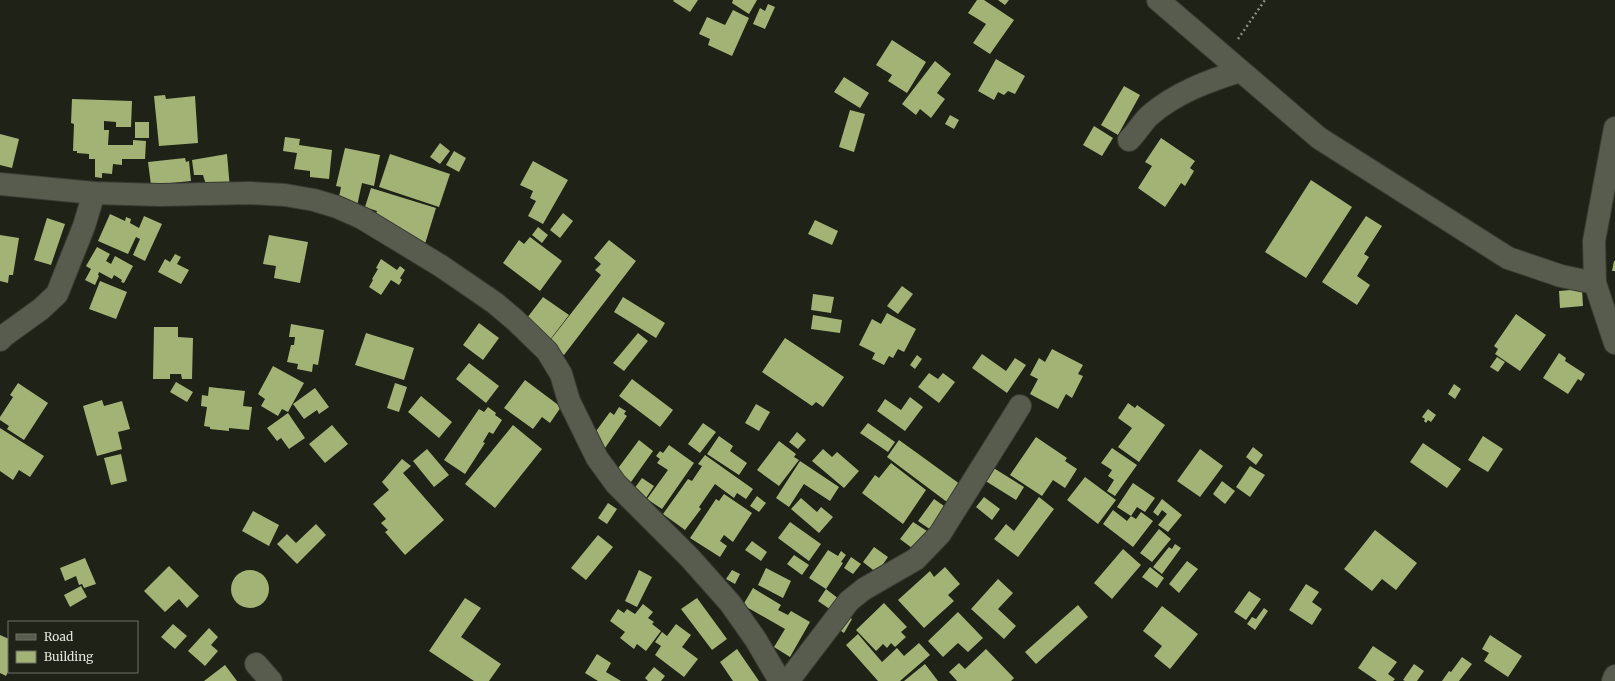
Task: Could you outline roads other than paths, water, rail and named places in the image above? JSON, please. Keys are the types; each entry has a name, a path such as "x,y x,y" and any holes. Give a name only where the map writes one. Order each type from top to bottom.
{"street":[{"path":"1158,0 1319,138 1419,200 1508,258 1554,274 1595,284"},
{"path":"1129,140 1148,117 1171,100 1209,81 1233,64"},
{"path":"1615,128 1594,241 1595,284 1615,343"},
{"path":"0,184 94,194 160,195 249,193 285,195 314,200 337,207 362,218 441,266 495,303 547,351 561,374 569,401 597,458 616,484 690,558 730,603 756,640 780,681"},
{"path":"0,340 5,334 41,309 57,294 84,226 94,194"},
{"path":"788,681 848,601 864,589 916,559 940,534 1020,406"},
{"path":"256,664 271,681"},
{"path":"1613,681 1615,676"}]}
